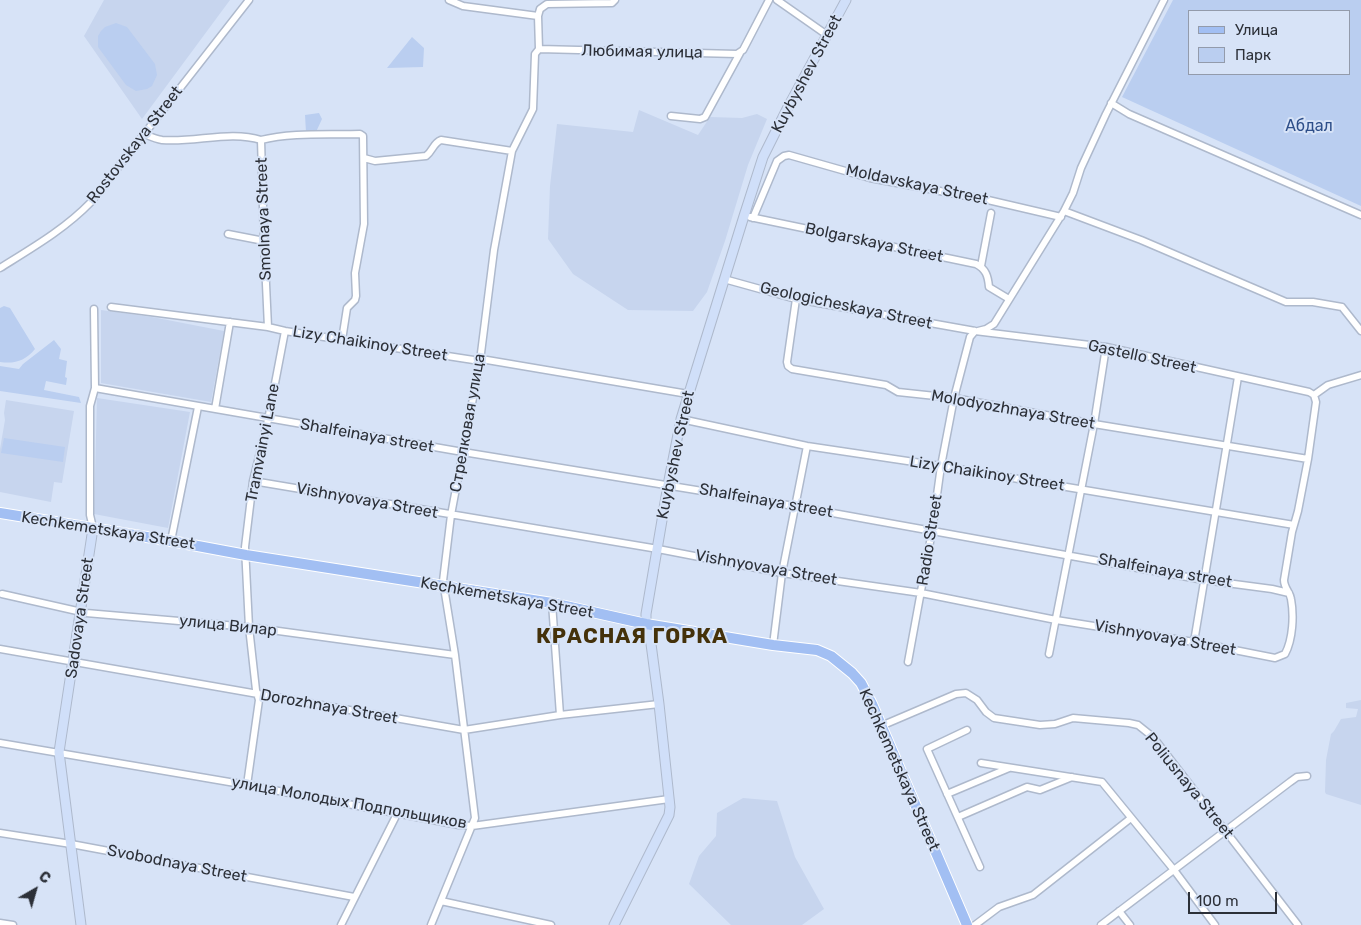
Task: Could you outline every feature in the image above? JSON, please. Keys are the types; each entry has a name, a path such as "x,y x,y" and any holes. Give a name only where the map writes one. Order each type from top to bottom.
{"main road":[{"name":"Kuybyshev Street","path":"614,925 669,815 659,704 650,629 646,624 646,614 681,420 724,279 748,217 764,157 788,107 846,0"},
{"name":"Kechkemetskaya Street","path":"0,513 171,540 246,555 552,603 646,624 774,645 817,650 831,656 842,664 861,683 882,726 967,925"},
{"name":"Sadovaya Street","path":"81,925 59,752 93,528"}],"street":[{"name":"Rostovskaya Street","path":"0,268 45,240 79,214 91,202 249,0"},
{"path":"449,0 463,6 538,16 540,9 547,4 612,3 615,0"},
{"path":"672,116 705,118 770,0"},
{"path":"778,0 827,35"},
{"path":"971,331 986,329 994,324 1062,214 1111,103 1164,0"},
{"name":"Стрелковая улица","path":"431,925 475,818 455,655 446,595 443,587 451,515 480,361 494,250 512,151 533,109 535,54 539,49 538,16"},
{"name":"Любимая улица","path":"539,49 741,52"},
{"path":"1111,103 1128,114 1361,215"},
{"name":"Smolnaya Street","path":"144,134 161,140 226,137 252,137 261,140 268,327"},
{"path":"261,140 272,137 360,134 363,138 364,224 355,273 356,296 355,300 347,308 342,340"},
{"path":"364,158 375,161 426,156 437,142 441,140 512,151"},
{"name":"Moldavskaya Street","path":"748,217 777,161 789,155 870,178 1062,214 1141,240 1286,302 1313,302 1342,307 1361,331"},
{"path":"991,213 981,266 988,276 989,287 1009,299"},
{"name":"Bolgarskaya Street","path":"748,217 981,266"},
{"path":"228,234 264,241"},
{"name":"Geologicheskaya Street","path":"724,279 796,299 971,331"},
{"name":"Molodyozhnaya Street","path":"796,299 787,362 790,368 886,385 898,392 954,398 1094,424 1308,459"},
{"name":"Lizy Chaikinoy Street","path":"111,307 268,327 480,361 487,360 688,394"},
{"name":"Sadovaya Street","path":"93,528 90,516 90,406 95,388 94,309"},
{"path":"215,409 230,322"},
{"name":"Tramvainyi Lane","path":"247,785 259,700 249,627 245,547 253,481 268,420 285,331"},
{"name":"Gastello Street","path":"971,331 1106,347 1238,378 1309,392 1314,395"},
{"name":"Radio Street","path":"908,662 932,531 941,466 954,398 971,331"},
{"path":"1049,654 1070,554 1106,347"},
{"path":"1289,593 1284,580 1308,459 1316,402 1314,395 1328,385 1361,375"},
{"path":"1194,642 1238,378"},
{"name":"Shalfeinaya street","path":"95,388 268,420 668,484 1070,554 1204,580 1289,593"},
{"path":"171,540 198,407"},
{"name":"Lizy Chaikinoy Street","path":"681,420 807,446 941,466 1294,525"},
{"path":"774,645 782,572 807,446"},
{"name":"Vishnyovaya Street","path":"253,481 782,572 921,593 1056,620 1279,658 1288,649 1291,629 1291,598 1289,593"},
{"name":"улица Вилар","path":"2,594 81,612 249,627 455,655"},
{"path":"552,603 560,715"},
{"name":"Dorozhnaya Street","path":"0,649 464,730 560,715 659,704"},
{"name":"Poliusnaya Street","path":"882,726 956,694 966,693 977,700 986,712 994,718 1040,725 1055,724 1073,718 1138,725 1152,737 1298,925"},
{"path":"968,730 927,749 980,867"},
{"name":"улица Молодых Подпольщиков","path":"0,743 247,785 459,826 472,826 669,799"},
{"path":"981,763 1102,782 1174,870 1215,925"},
{"path":"947,794 1010,767"},
{"path":"1101,925 1290,782 1297,777 1307,776"},
{"path":"958,817 1027,787 1040,790 1072,777"},
{"path":"341,925 397,814"},
{"path":"974,925 999,907 1033,895 1131,818"},
{"name":"Svobodnaya Street","path":"0,833 71,844 354,897"},
{"path":"441,901 551,925"},
{"path":"1119,911 1130,925"},
{"path":"0,923 13,925"}],"shaded area":[{"path":"104,0 230,0 142,119 84,36"},
{"path":"639,110 698,135 710,117 742,118 757,114 767,119 748,165 707,292 693,311 628,310 573,274 548,239 550,186 557,124 633,132"},
{"path":"101,310 152,317 224,331 211,402 101,383"},
{"path":"97,398 190,412 168,528 94,514"},
{"path":"6,400 74,411 62,483 54,482 51,502 0,492 0,449"},
{"path":"1361,700 1361,805 1326,794 1325,792 1326,760 1331,734 1341,719 1356,717 1358,709 1346,708 1346,703"},
{"path":"743,798 777,801 795,857 824,909 802,925 731,925 689,884 699,856 716,836 717,813"}],"green space":[{"name":"Абдал","path":"1173,0 1361,0 1361,206 1122,97"},
{"path":"116,23 127,27 155,64 157,75 152,86 147,89 136,91 126,85 98,47 98,36 101,31 105,27"},
{"path":"412,37 424,48 423,67 387,68"},
{"path":"319,113 322,119 316,132 306,132 305,115"},
{"path":"4,306 10,308 35,349 23,359 15,362 0,362 0,308"},
{"path":"54,340 61,349 59,359 67,361 66,385 46,381 44,390 79,397 81,403 0,391 0,366 19,369"},
{"path":"4,438 65,447 63,462 1,453"}],"district":[{"name":"КРАСНАЯ ГОРКА","path":"632,637"}]}
